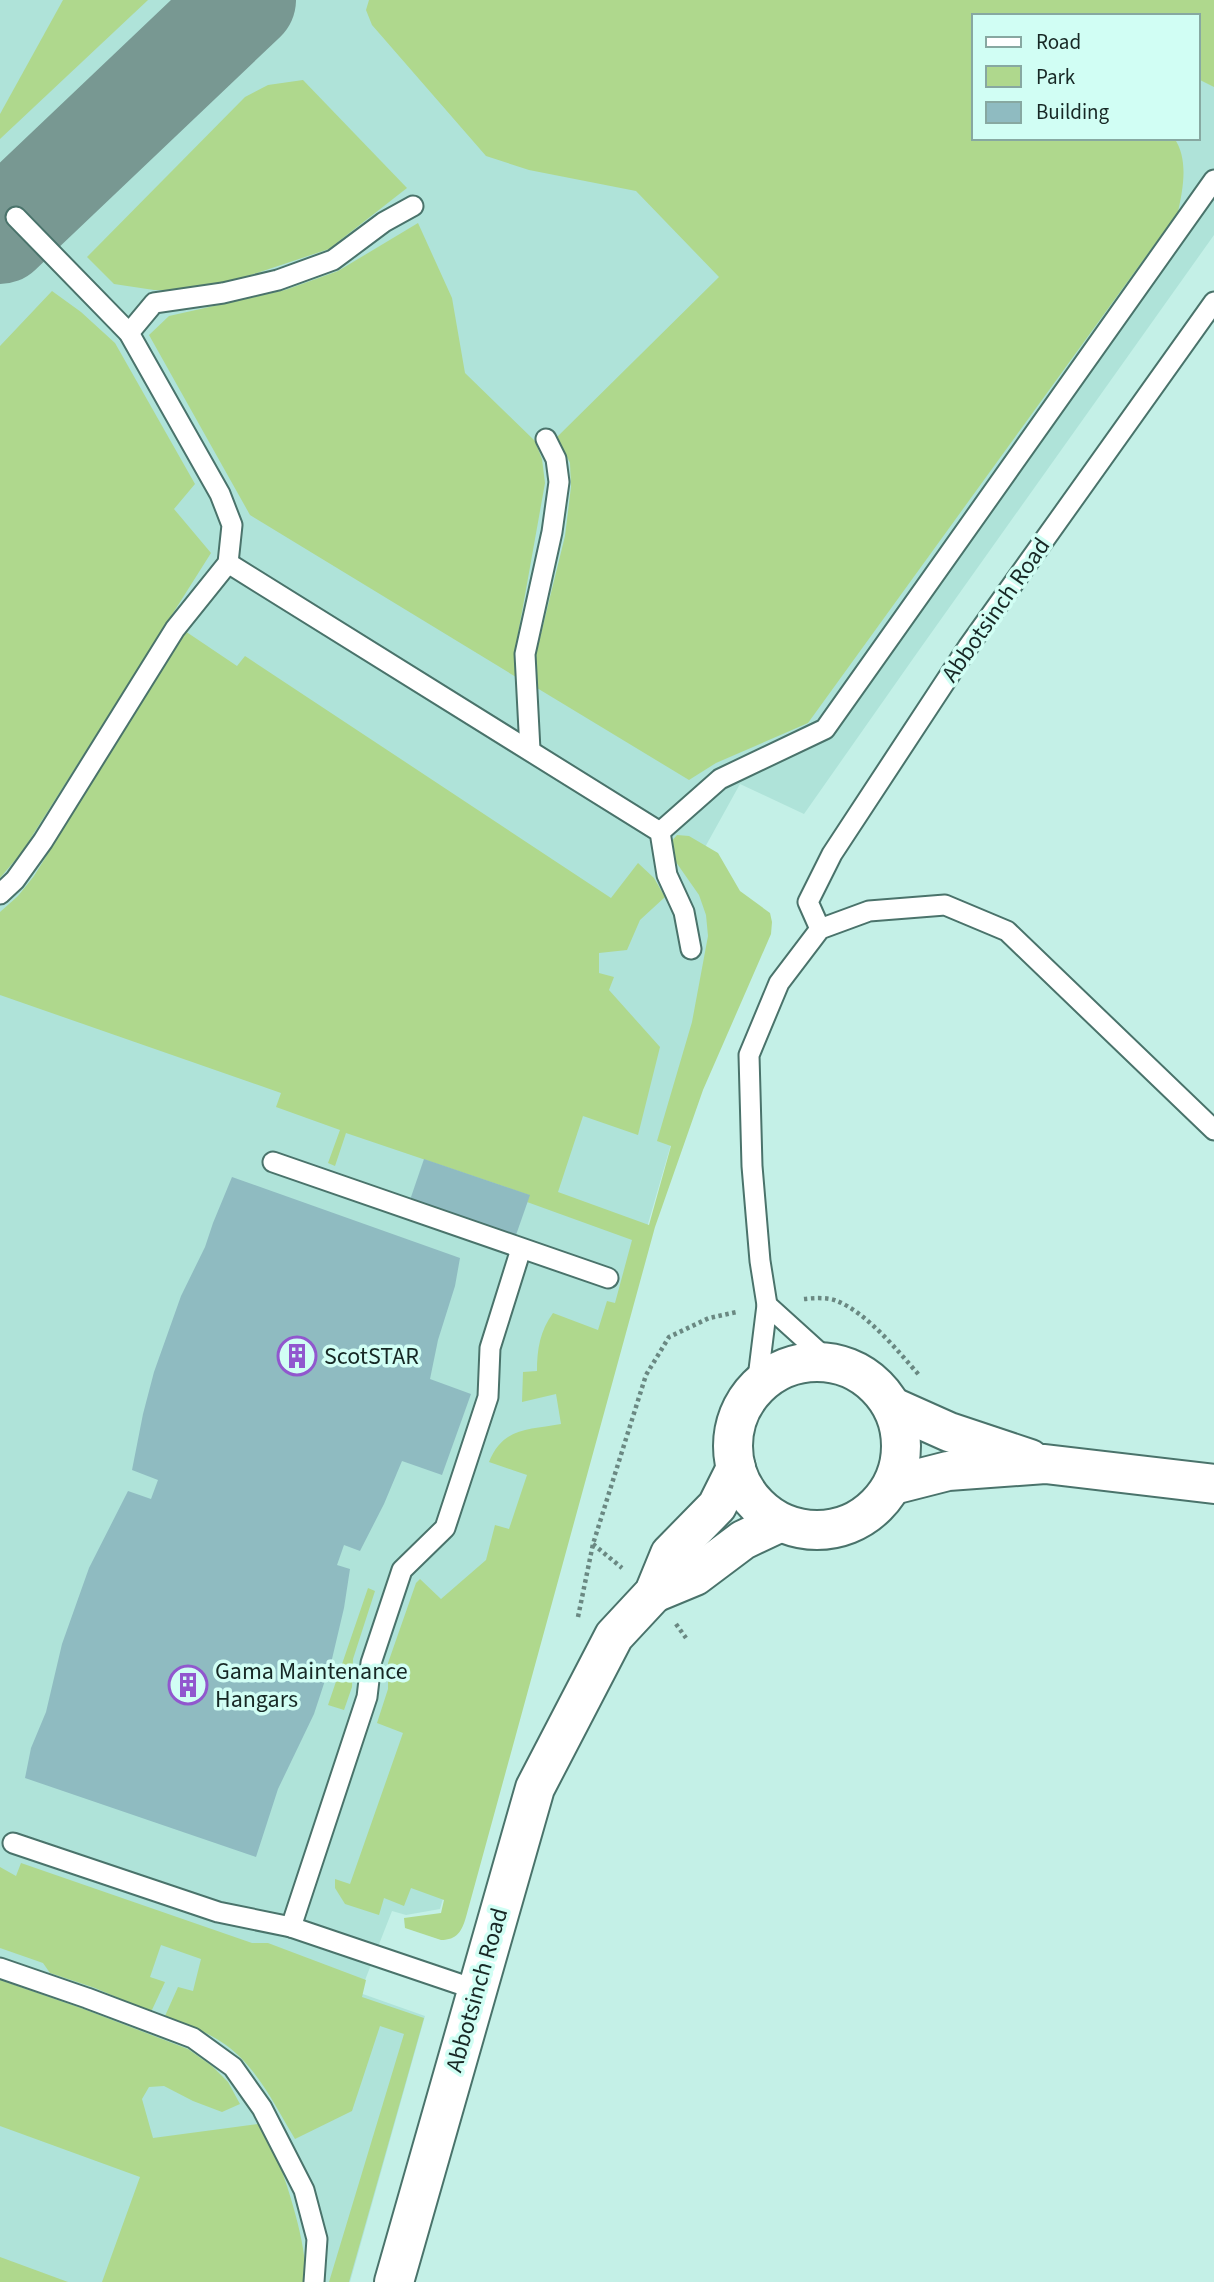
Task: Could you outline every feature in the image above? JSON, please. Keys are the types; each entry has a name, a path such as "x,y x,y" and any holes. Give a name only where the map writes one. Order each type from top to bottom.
{"street":[{"path":"804,1362 830,1362 856,1371 877,1386 893,1407 901,1433 901,1459 893,1485 877,1507 856,1522 830,1530 804,1530 779,1523 757,1507 747,1494 736,1468 733,1433 741,1407 757,1386 778,1370 804,1362"},
{"path":"893,1407 949,1432 1045,1464"},
{"path":"893,1485 948,1471 1045,1464 1214,1484"},
{"path":"654,1593 670,1554 717,1506 736,1468"},
{"path":"654,1593 695,1576 743,1540 779,1523"},
{"name":"Abbotsinch Road","path":"394,2282 535,1788 614,1636 654,1593"}],"lane":[{"path":"660,832 720,779 825,729 1214,180"},
{"path":"129,333 154,303 223,293 278,280 333,260 384,222 413,206"},
{"path":"0,894 15,880 43,841 175,629 228,563 232,525 220,494 129,333 16,217"},
{"name":"Abbotsinch Road","path":"820,929 808,902 832,855 968,647 1214,302"},
{"path":"530,750 525,654 552,532 559,482 556,459 546,439"},
{"path":"228,563 660,832 667,875 684,912 691,949"},
{"path":"757,1386 767,1304 760,1261 752,1166 749,1055 779,983 820,929 869,911 945,905 1007,931 1214,1130"},
{"path":"273,1162 608,1278"},
{"path":"291,1927 367,1697 371,1663 402,1570 445,1528 488,1397 490,1348 521,1249"},
{"path":"767,1304 830,1362"},
{"path":"13,1843 218,1912 291,1927 477,1990"},
{"path":"0,1968 193,2038 233,2067 261,2108 304,2190 317,2239 314,2282"}],"path":[{"path":"767,1304 809,1298 835,1300 855,1311 873,1327 925,1382"}],"shaded area":[{"path":"0,0 1214,0 1214,235 804,814 740,784 704,849 737,916 533,1622 524,1621 440,1909 406,1915 392,1911 360,1993 425,2016 350,2282 0,2282"}],"green space":[{"path":"63,0 148,0 0,139 0,114"},
{"path":"369,0 1214,0 1214,87 1200,80 1200,14 972,14 972,140 1175,140 1183,165 1178,212 808,723 716,763 689,780 537,688 535,658 565,536 571,487 570,463 557,437 719,277 636,191 529,170 486,156 372,25 366,10"},
{"path":"303,80 407,188 329,249 206,290 154,290 114,284 87,257 245,97 268,85"},
{"path":"418,223 452,298 465,373 535,441 542,459 545,483 515,651 516,677 250,515 149,335 169,316 285,290 338,271"},
{"path":"52,291 81,312 115,343 195,484 174,509 211,553 22,852 0,878 0,346"},
{"path":"185,631 237,666 245,656 611,898 638,863 654,878 665,897 640,920 627,950 599,953 599,973 614,977 609,990 660,1047 638,1135 583,1116 558,1192 649,1225 671,1146 657,1141 692,1022 708,936 706,915 699,895 671,855 670,843 677,835 689,836 718,853 740,891 770,913 772,922 771,934 703,1090 655,1227 466,1917 458,1934 447,1940 405,1928 404,1918 441,1913 444,1900 411,1888 404,1906 384,1898 379,1915 345,1904 335,1888 335,1879 350,1884 403,1733 377,1723 388,1689 388,1663 416,1583 420,1579 441,1599 486,1560 495,1525 509,1529 527,1475 489,1462 509,1436 527,1429 561,1424 556,1394 522,1402 523,1372 537,1371 540,1341 553,1313 598,1330 607,1301 615,1303 632,1240 527,1202 529,1195 346,1133 335,1166 328,1163 340,1130 276,1107 281,1093 0,995 0,912 18,896 34,876"},
{"path":"368,1588 375,1591 353,1659 352,1687 344,1710 328,1705"},
{"path":"21,1863 252,1943 268,1943 366,1980 362,1997 424,2018 349,2282 329,2282 404,2034 380,2026 352,2111 295,2139 263,2085 244,2061 220,2041 165,2016 178,1987 193,1991 201,1959 161,1945 150,1977 165,1982 151,2012 95,1988 50,1973 43,1963 0,1948 0,1867 16,1876"},
{"path":"0,1980 188,2049 212,2066 228,2082 240,2104 222,2112 164,2086 149,2087 142,2099 153,2138 258,2124 273,2149 291,2198 304,2256 303,2282 102,2282 140,2177 0,2126"},
{"path":"0,2257 68,2282 0,2282"}],"building":[{"path":"424,1159 530,1195 516,1235 410,1200"},
{"path":"232,1177 460,1258 430,1379 471,1394 442,1475 402,1461 360,1551 344,1545 337,1565 350,1569 332,1659 314,1714 278,1789 256,1857 25,1778 31,1748 46,1712 62,1644 89,1568 128,1491 151,1499 158,1480 132,1470 143,1414 154,1372 181,1296 205,1247"}],"taxiway":[{"path":"0,233 245,0"}],"place":[{"name":"ScotSTAR","path":"297,1356"},
{"name":"Gama Maintenance Hangars","path":"188,1685"}]}
